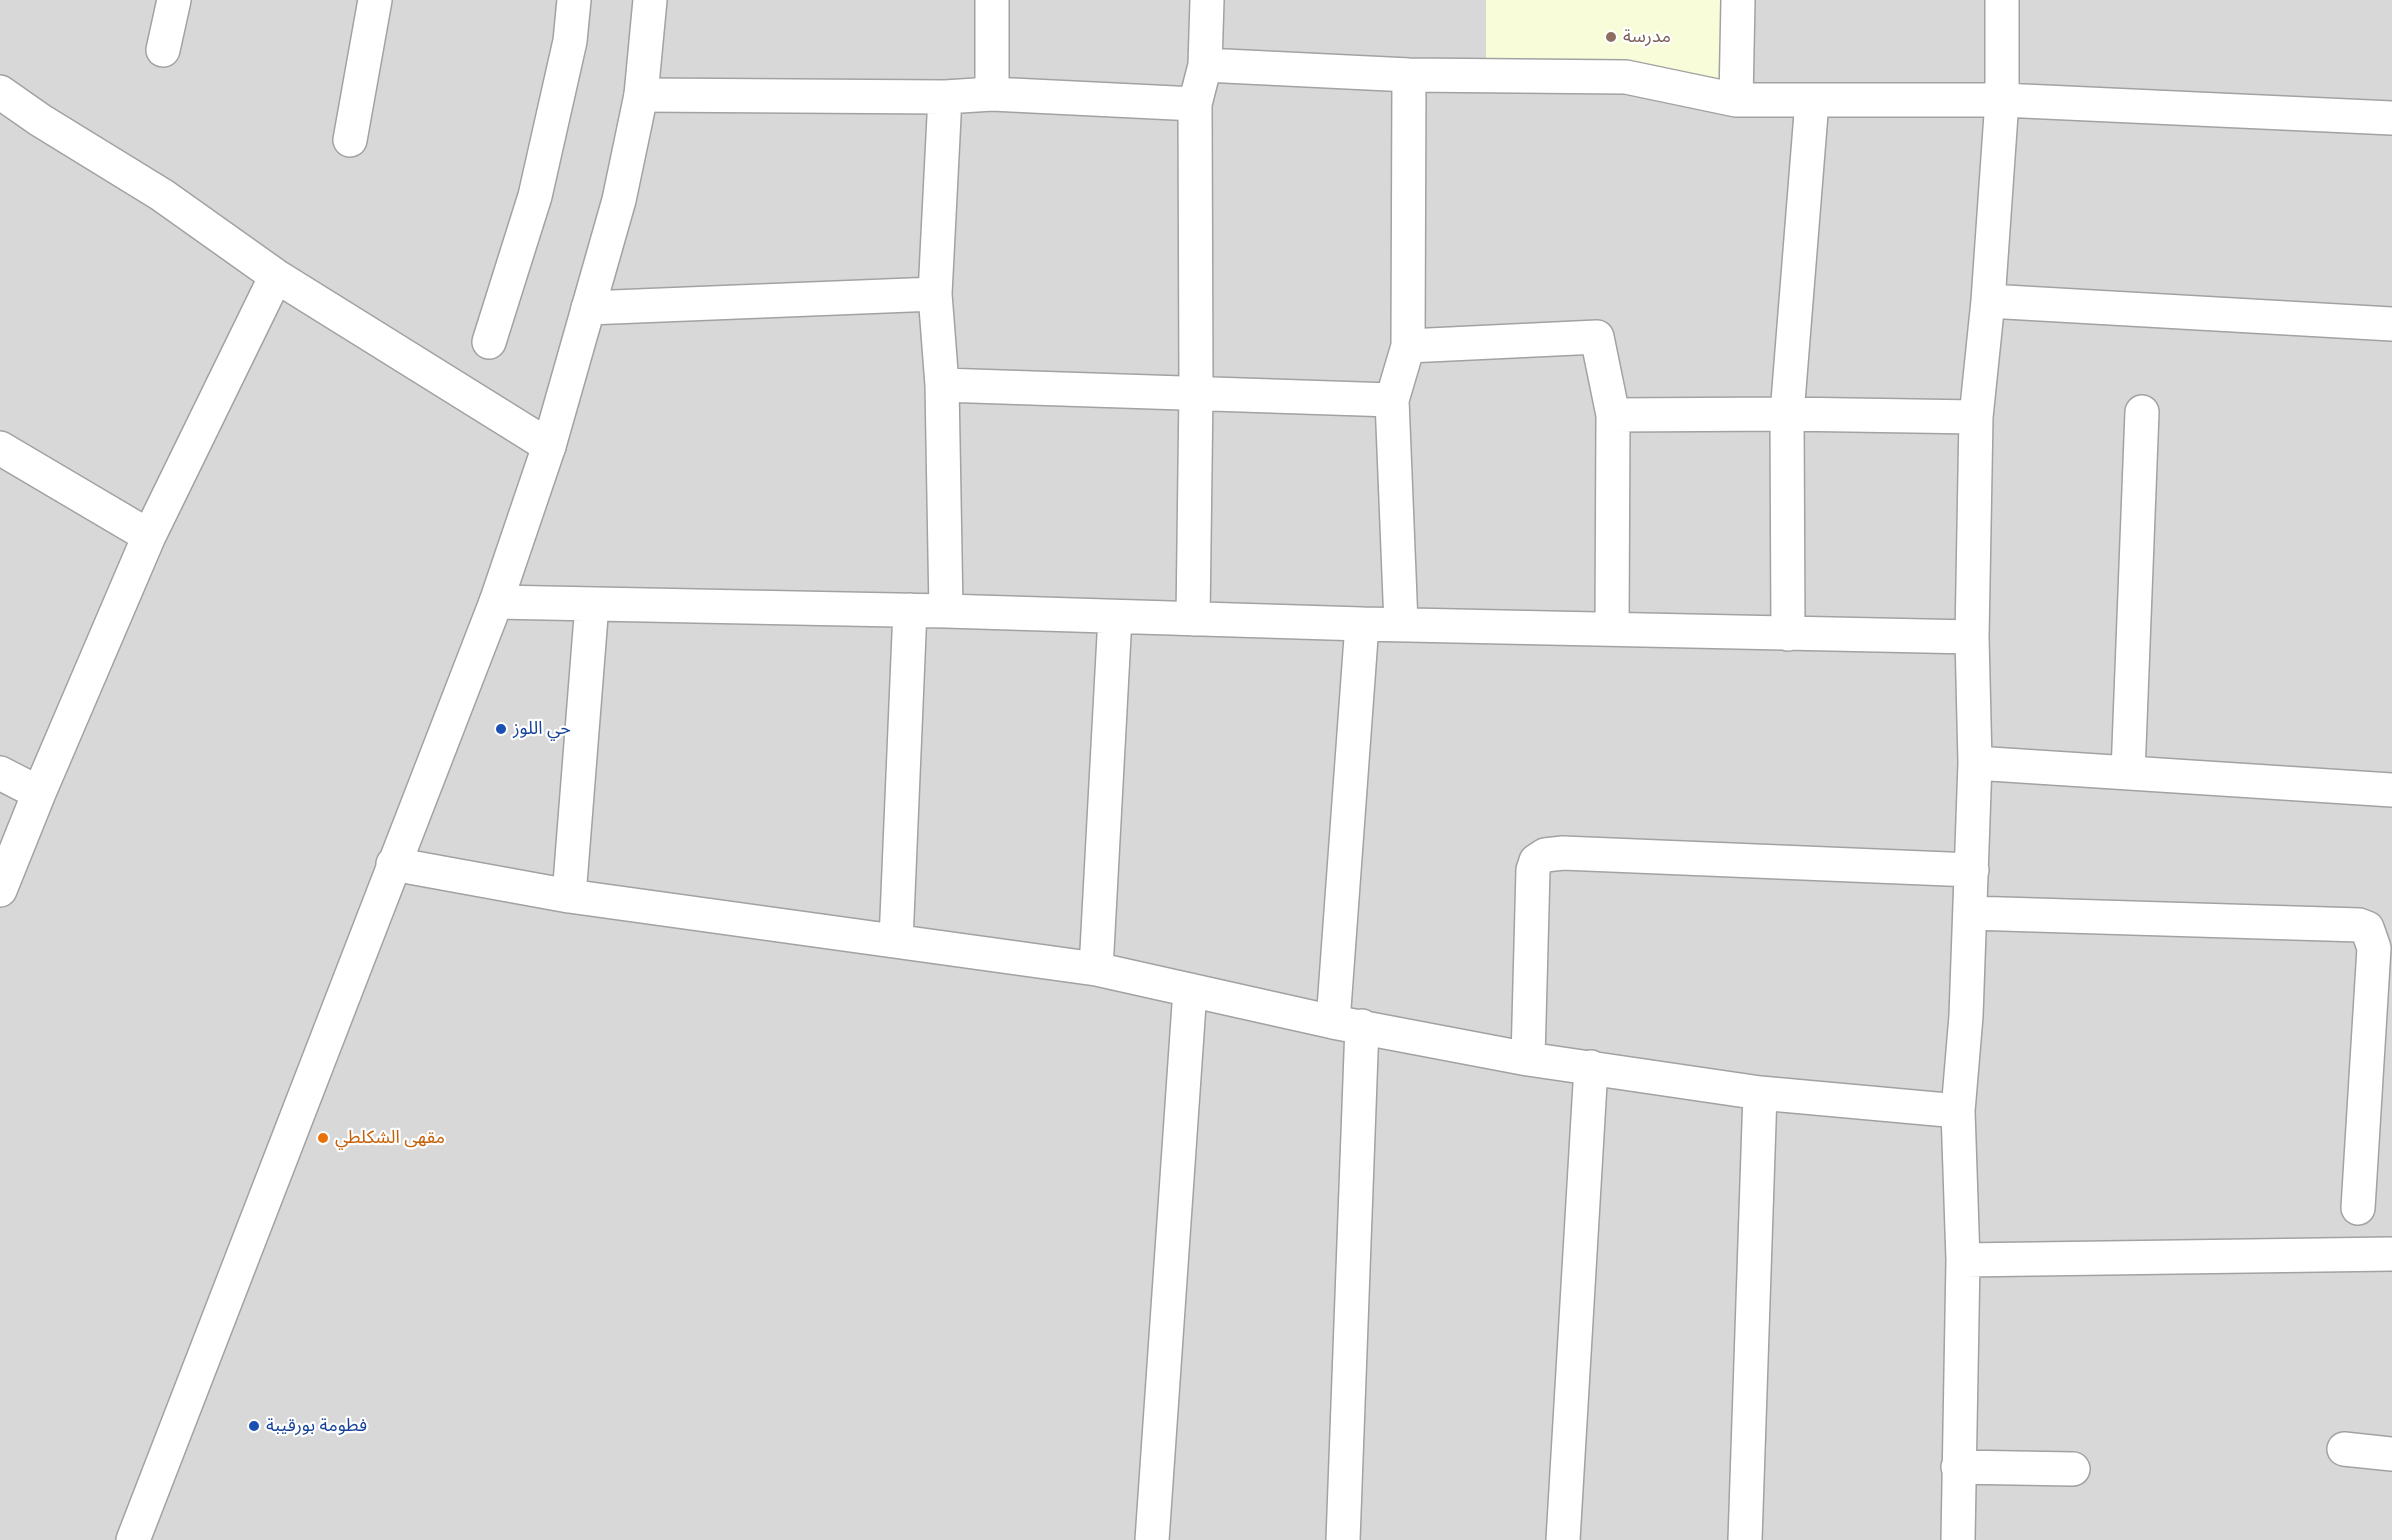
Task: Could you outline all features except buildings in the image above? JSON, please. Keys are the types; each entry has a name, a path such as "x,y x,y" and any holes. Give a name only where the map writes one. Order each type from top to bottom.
{"street":[{"path":"163,50 174,0"},
{"path":"350,140 375,0"},
{"path":"489,342 535,196 570,41 574,0"},
{"path":"133,1540 496,602 549,446 619,200 641,95 650,0"},
{"path":"992,0 992,93"},
{"path":"1193,619 1196,392 1195,104 1205,65 1207,0"},
{"path":"1736,100 1738,0"},
{"path":"1958,1540 1963,1260 1958,1111 1966,1016 1976,763 1972,637 1976,417 1988,301 2002,100 2002,0"},
{"path":"1205,65 1409,75 1626,77 1736,100 2002,100 2392,117"},
{"path":"1401,624 1392,400 1408,346 1409,75"},
{"path":"0,92 40,120 162,195 276,276 549,446"},
{"path":"641,95 945,97 992,93 1195,104"},
{"path":"945,97 935,294 942,384 946,611"},
{"path":"1788,634 1787,414 1812,101"},
{"path":"0,890 149,536 276,276"},
{"path":"588,308 935,294"},
{"path":"1988,301 2392,324"},
{"path":"1408,346 1597,337 1613,415 1612,629"},
{"path":"942,384 1392,400"},
{"path":"2128,773 2142,412"},
{"path":"1613,415 1787,414 1976,417"},
{"path":"0,448 149,536"},
{"path":"496,602 910,610 1362,624 1972,637"},
{"path":"569,896 592,604"},
{"path":"896,941 910,610"},
{"path":"1096,969 1115,617"},
{"path":"1342,1540 1348,1024 1362,624"},
{"path":"1976,763 2392,790"},
{"path":"0,773 39,793"},
{"path":"1528,1059 1533,870 1536,861 1545,855 1563,853 1972,870"},
{"path":"393,864 569,896 1096,969 1348,1024 1528,1059 1760,1094 1958,1111"},
{"path":"1970,913 2359,925 2367,928 2374,948 2358,1208"},
{"path":"1152,1540 1190,990"},
{"path":"1563,1540 1591,1067"},
{"path":"1746,1540 1760,1094"},
{"path":"1963,1260 2392,1254"},
{"path":"2344,1449 2392,1454"},
{"path":"1958,1467 2073,1469"}],"shaded area":[{"path":"0,0 2392,0 2392,1540 0,1540"},
{"name":"مدرسة","path":"1486,0 1737,0 1736,100 1486,74"}],"place":[{"name":"مدرسة","path":"1611,37"},
{"name":"حي اللوز","path":"501,729"},
{"name":"مقهى الشكلطي","path":"323,1138"},
{"name":"فطومة بورقيبة","path":"254,1426"}]}
